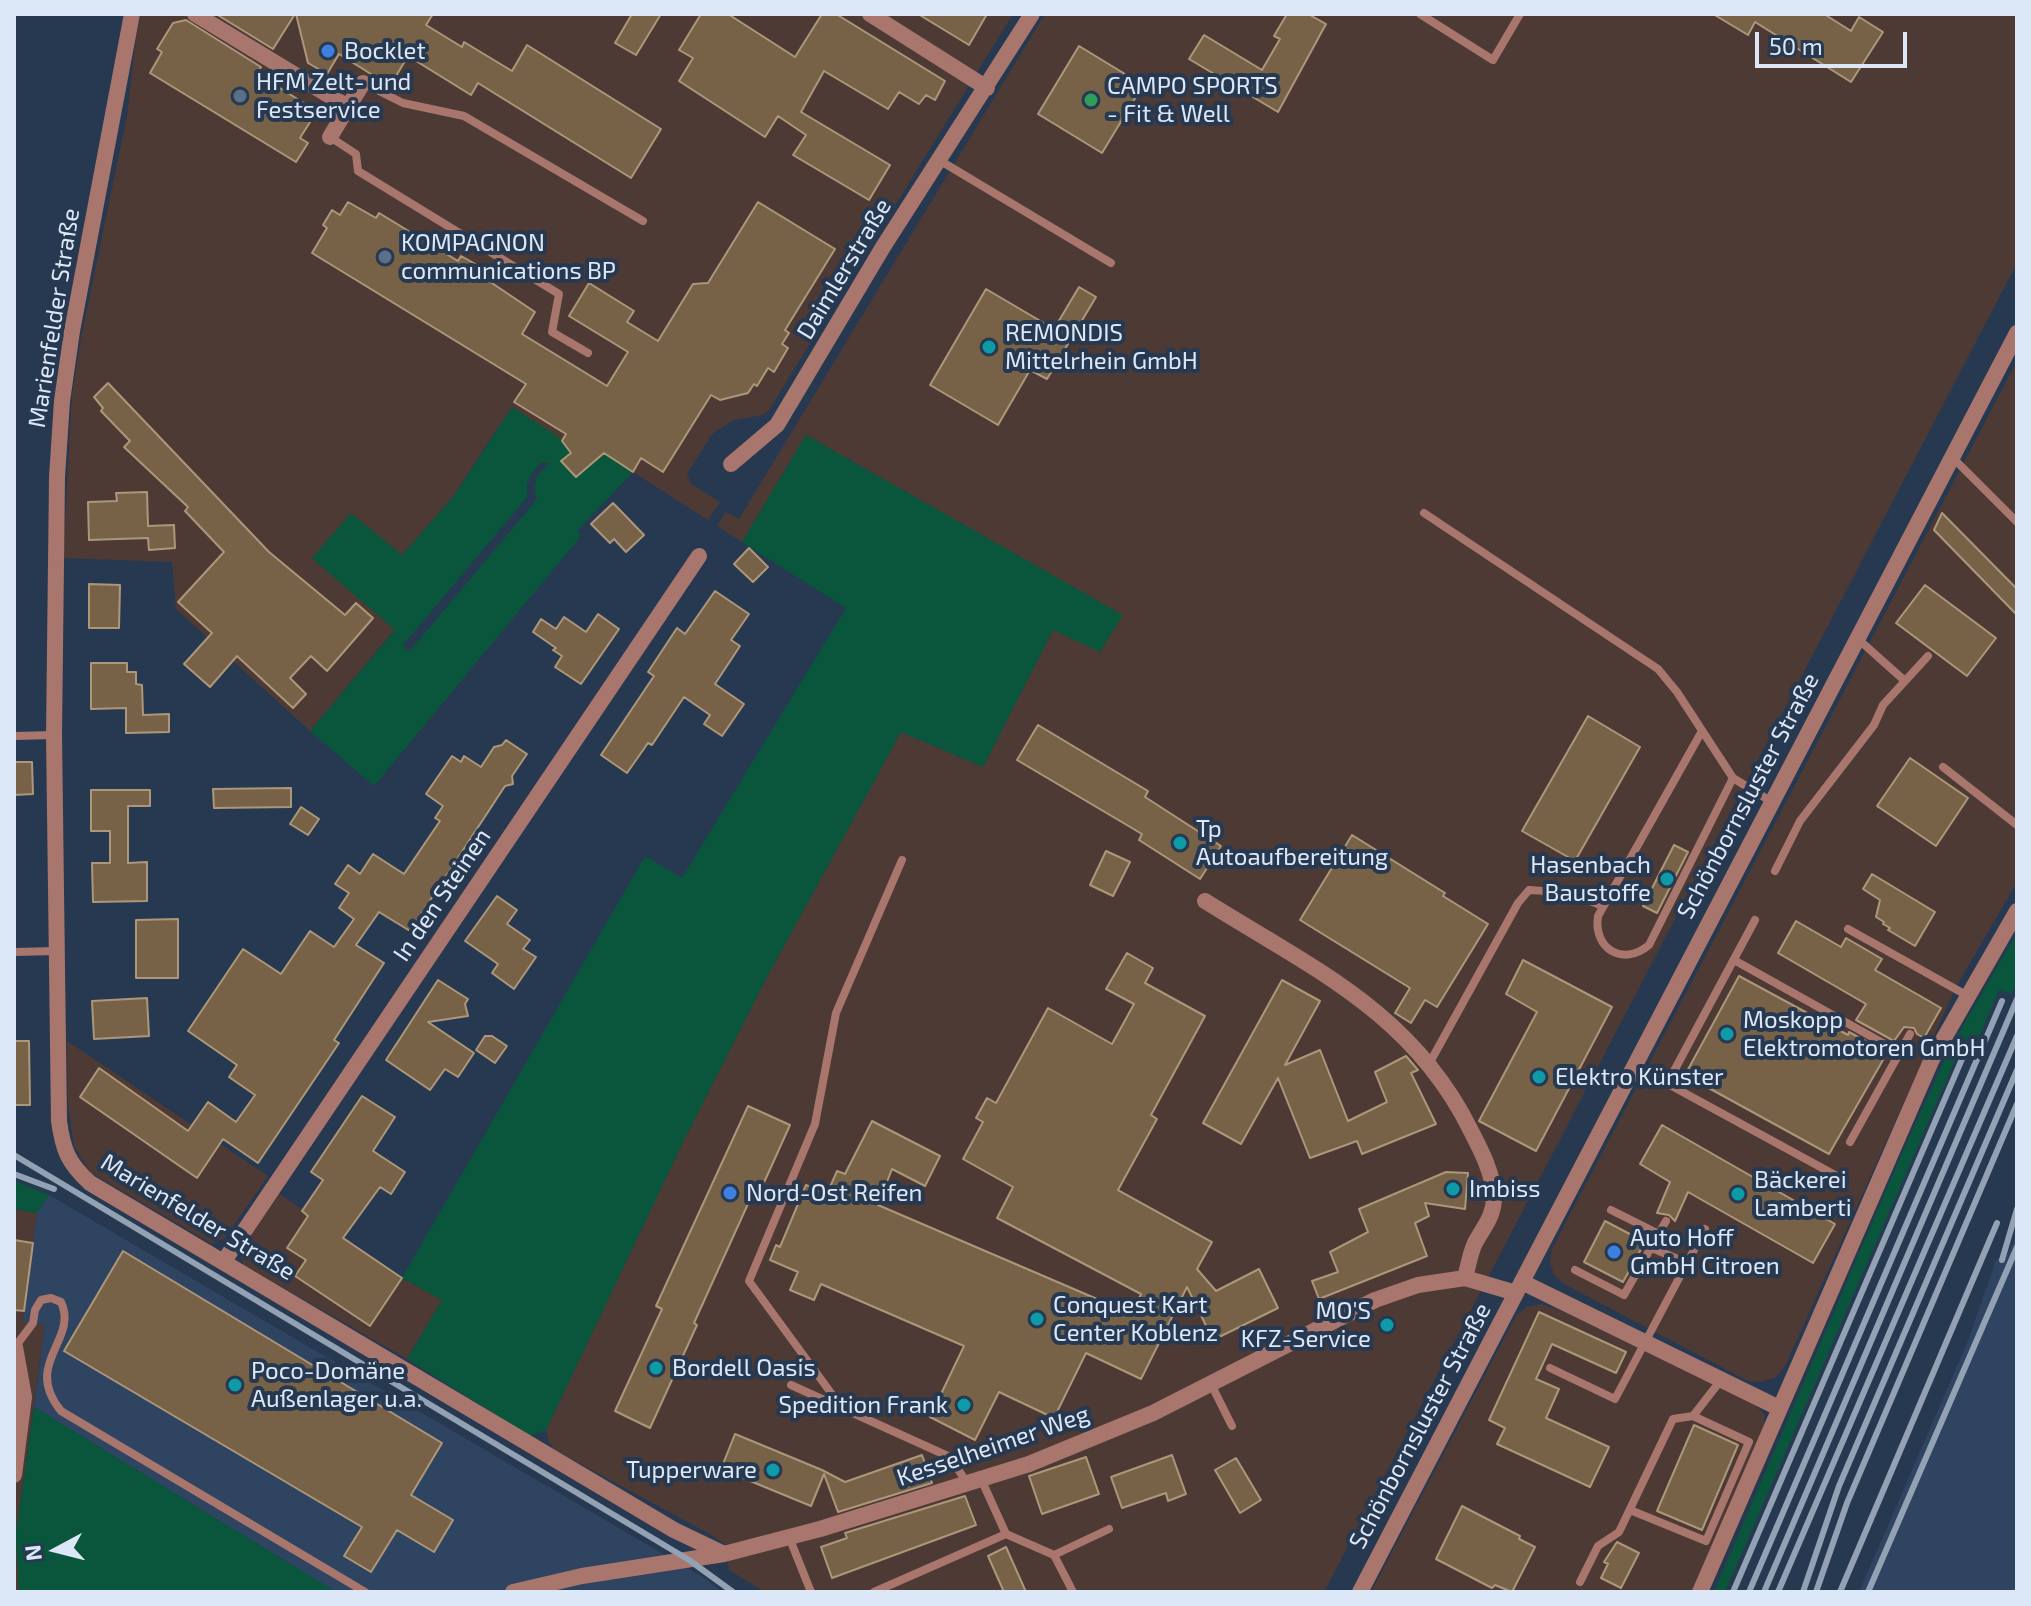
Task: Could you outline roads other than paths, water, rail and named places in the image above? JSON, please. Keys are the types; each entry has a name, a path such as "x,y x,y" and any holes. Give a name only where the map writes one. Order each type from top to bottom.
{"street":[{"name":"Marienfelder Straße","path":"132,14 72,331 62,401 54,563 59,1121 62,1145 73,1168 90,1183 674,1530 724,1554"},
{"path":"195,14 348,107"},
{"path":"870,14 987,88"},
{"name":"Daimlerstraße","path":"731,464 777,425 1032,14"},
{"path":"330,137 363,83"},
{"name":"Schönbornsluster Straße","path":"1360,1592 2017,333"},
{"name":"In den Steinen","path":"224,1261 699,556"},
{"path":"1205,901 1375,1009 1429,1064 1464,1117 1490,1174 1494,1197 1493,1211 1474,1245 1465,1278"},
{"path":"1700,1592 1932,1059 2017,911"},
{"name":"Kesselheimer Weg","path":"513,1592 582,1576 724,1554 1029,1464 1153,1413 1375,1300 1418,1285 1465,1278 1519,1288"},
{"path":"1519,1288 1647,1343 1779,1408"},
{"path":"14,1475 24,1397 15,1347"}],"lane":[{"path":"1420,14 1493,60 1520,14"},
{"path":"363,83 403,103 464,116 643,221"},
{"path":"330,137 356,154 358,171 559,294 552,332 588,353"},
{"path":"939,160 1111,263"},
{"path":"1952,457 2017,522"},
{"path":"1424,513 1658,669 1733,778 1772,802"},
{"path":"1858,638 1905,681"},
{"path":"1775,871 1800,821 1874,725 1883,705 1928,656"},
{"path":"1702,731 1602,906 1596,926 1604,945 1622,955 1632,955 1649,945 1733,778"},
{"path":"14,736 54,735"},
{"path":"1943,767 2017,825"},
{"path":"842,1408 749,1281 815,1124 836,1013 902,860"},
{"path":"1429,1064 1518,903 1529,890 1550,891 1602,906"},
{"path":"1667,1084 1755,920"},
{"path":"1848,929 1968,996"},
{"path":"14,952 57,951"},
{"path":"1734,960 1899,1052"},
{"path":"1850,1142 1910,1034"},
{"path":"1634,1066 1835,1175"},
{"path":"1611,1210 1659,1234"},
{"path":"1575,1270 1624,1295 1666,1221"},
{"path":"1550,1368 1615,1399 1705,1229"},
{"path":"1652,1248 1687,1263"},
{"path":"15,1347 33,1323 41,1300 51,1298 61,1302 65,1311 64,1320 48,1366 46,1383 50,1398 61,1411 365,1592"},
{"path":"1693,1416 1722,1380"},
{"path":"1211,1384 1232,1426"},
{"path":"791,1385 950,1457 974,1481 1006,1534 1054,1555 1073,1592"},
{"path":"1580,1582 1598,1546 1619,1532 1673,1419 1693,1416 1749,1442 1706,1541 1630,1510"},
{"path":"1054,1555 1109,1529"},
{"path":"874,1592 1006,1534"},
{"path":"789,1537 811,1592"}],"railway":[{"path":"1764,1592 2017,999"},
{"path":"1749,1592 2002,1001"},
{"path":"1778,1592 2017,1036"},
{"path":"1733,1592 1965,1052"},
{"path":"1803,1592 1839,1486 2017,1070"},
{"path":"1816,1592 1847,1503 2017,1104"},
{"path":"14,1155 689,1560 733,1592"},
{"path":"14,1174 54,1189"},
{"path":"2002,1260 2017,1209"},
{"path":"1840,1592 1997,1223"},
{"path":"1868,1592 2017,1247"}],"place":[{"name":"Bocklet","path":"328,51"},
{"name":"HFM Zelt- und Festservice","path":"240,96"},
{"name":"CAMPO SPORTS - Fit & Well","path":"1091,100"},
{"name":"KOMPAGNON communications BP","path":"385,257"},
{"name":"REMONDIS Mittelrhein GmbH","path":"989,347"},
{"name":"Tp Autoaufbereitung","path":"1180,843"},
{"name":"Hasenbach Baustoffe","path":"1667,879"},
{"name":"Moskopp Elektromotoren GmbH","path":"1727,1034"},
{"name":"Elektro Künster","path":"1539,1077"},
{"name":"Imbiss","path":"1453,1189"},
{"name":"Nord-Ost Reifen","path":"730,1193"},
{"name":"Bäckerei Lamberti","path":"1738,1194"},
{"name":"Auto Hoff GmbH Citroen","path":"1614,1252"},
{"name":"Conquest Kart Center Koblenz","path":"1037,1319"},
{"name":"MO'S KFZ-Service","path":"1387,1325"},
{"name":"Bordell Oasis","path":"656,1368"},
{"name":"Poco-Domäne Außenlager u.a.","path":"235,1385"},
{"name":"Spedition Frank","path":"964,1405"},
{"name":"Tupperware","path":"773,1470"}]}
